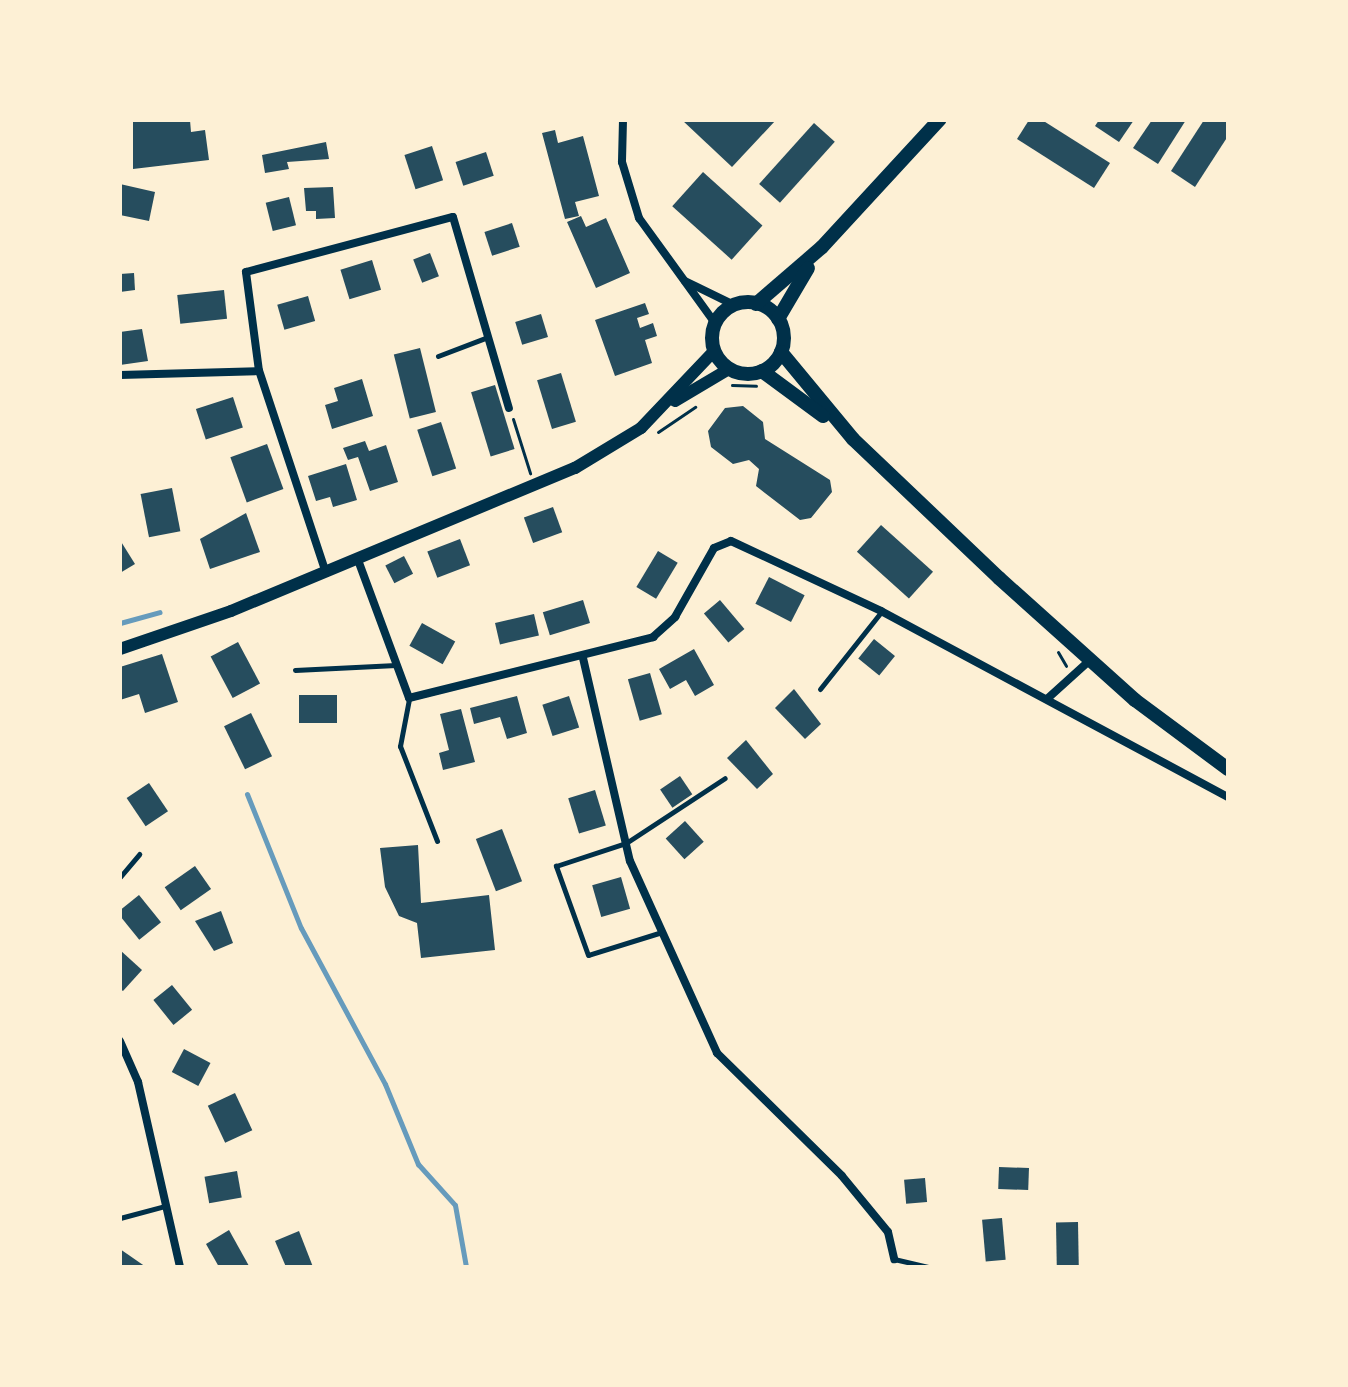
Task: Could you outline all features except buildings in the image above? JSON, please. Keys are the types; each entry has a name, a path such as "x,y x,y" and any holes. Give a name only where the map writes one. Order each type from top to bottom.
{"main road":[{"path":"756,304 822,247 939,120"},
{"path":"822,247 778,319 781,352 853,439"},
{"path":"778,319 756,304 734,305 715,323 714,351 729,369 762,371 853,439 1089,661 1228,769"},
{"path":"762,371 781,352"}],"street":[{"path":"623,120 628,187 654,246 715,323"},
{"path":"326,573 259,371 246,272 453,217 509,408"},
{"path":"677,276 734,305"},
{"path":"662,409 714,351"},
{"path":"120,649 326,573 575,468 662,409 729,369"},
{"path":"120,375 259,371"},
{"path":"358,560 409,698 583,658 653,637 675,617 714,548 731,541 881,611 1228,797"},
{"path":"583,658 626,843 717,1053 842,1176 888,1232 894,1259"},
{"path":"1047,699 1089,661"},
{"path":"120,1041 138,1082 180,1267"}],"lane":[{"path":"438,356 489,337"},
{"path":"820,689 881,611"},
{"path":"295,670 397,665"},
{"path":"409,698 400,746 437,841"},
{"path":"662,932 588,955 556,866 626,843 725,778"},
{"path":"120,877 139,854"},
{"path":"120,1218 166,1206"},
{"path":"894,1259 929,1267"}],"path":[{"path":"509,408 530,474"}],"waterway":[{"path":"120,623 160,612"},
{"path":"247,794 301,928 385,1084 418,1164 455,1205 466,1267"}]}
